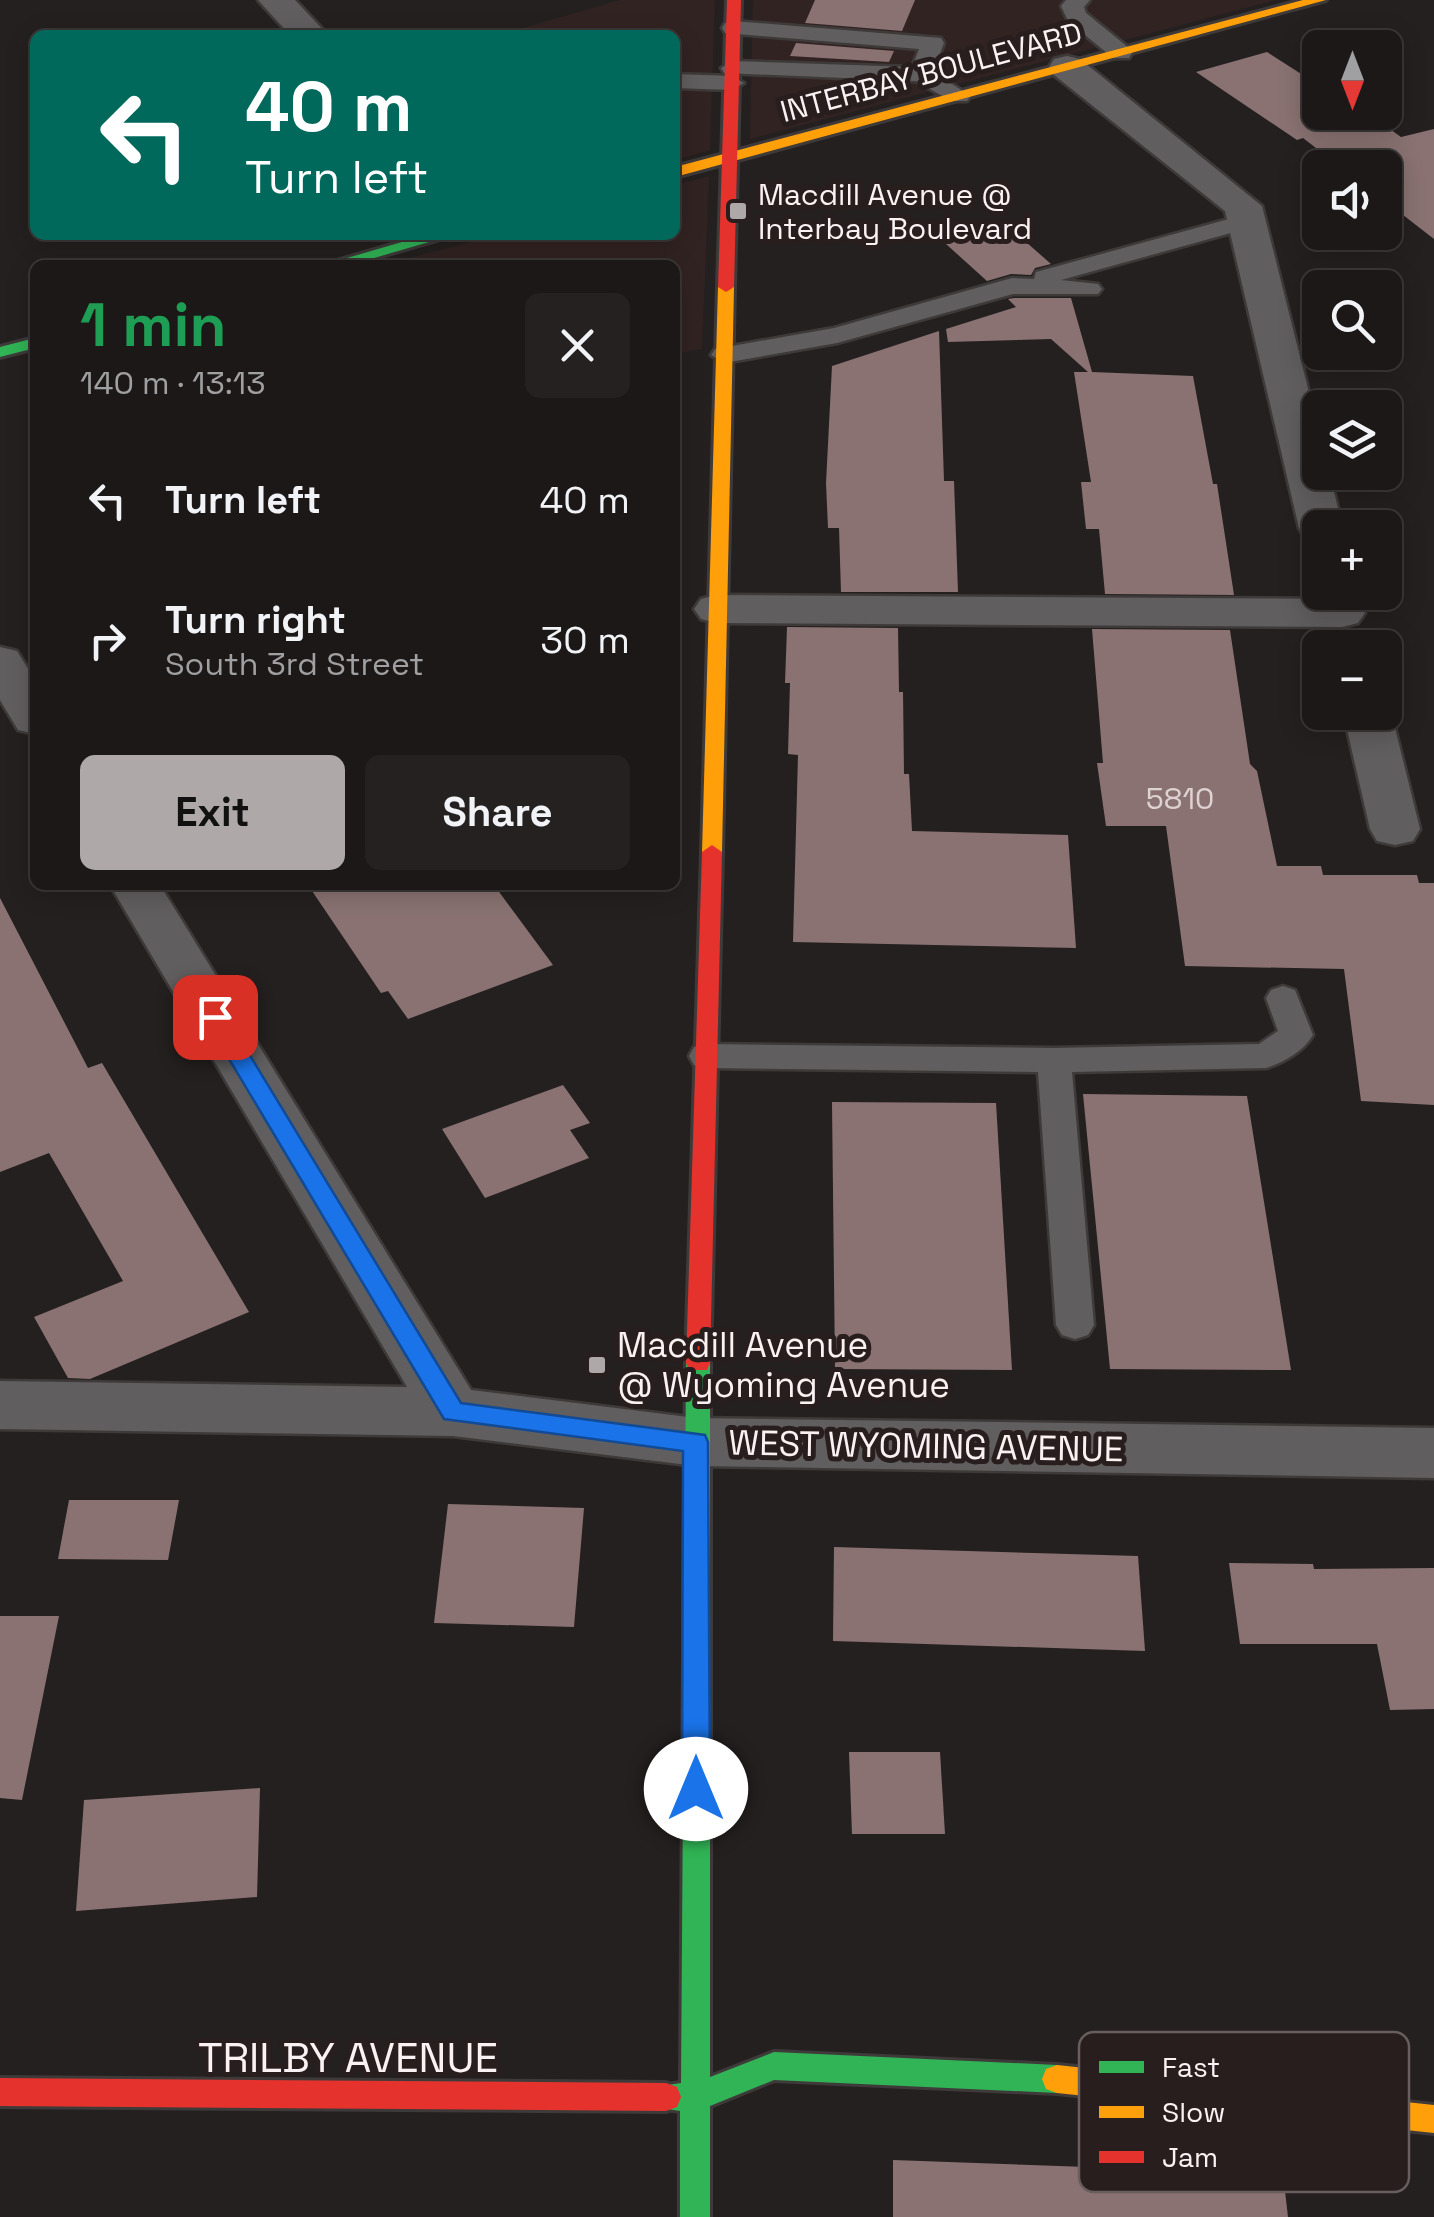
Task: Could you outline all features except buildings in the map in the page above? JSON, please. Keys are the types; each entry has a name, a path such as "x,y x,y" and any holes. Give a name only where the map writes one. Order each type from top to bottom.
{"street":[{"path":"275,0 305,30"},
{"path":"694,2217 696,1442 734,0"},
{"name":"INTERBAY BOULEVARD","path":"680,171 1308,2"},
{"path":"1067,67 1243,206 1318,510"},
{"path":"341,260 377,243 402,240"},
{"path":"0,352 30,344"},
{"path":"718,609 1343,618"},
{"path":"0,661 30,711"},
{"path":"1371,730 1396,829"},
{"path":"138,890 453,1412"},
{"name":"WEST WYOMING AVENUE","path":"0,1405 453,1412 696,1442 1434,1453"},
{"path":"696,2096 774,2066 1079,2080"},
{"name":"TRILBY AVENUE","path":"0,2092 696,2096"},
{"path":"1409,2116 1434,2119"}],"lane":[{"path":"1079,0 1072,6 1076,16 1121,53"},
{"path":"733,28 787,31 833,51 880,55 934,43 921,74"},
{"path":"778,69 787,31"},
{"path":"680,80 778,69 833,51 880,55 959,96"},
{"path":"724,355 822,338 1246,221"},
{"path":"1012,286 1089,289"},
{"path":"706,1056 1054,1060 1266,1056 1296,1035 1283,998"},
{"path":"1054,1060 1075,1324"}],"shaded area":[{"path":"620,0 715,0 710,150 680,159 680,30 515,30"},
{"path":"753,0 1276,0 750,139"},
{"path":"709,176 702,349 680,353 680,260 402,260 478,240 680,240 680,184"}],"traffic: fast":[{"path":"350,260 426,240"},
{"path":"0,352 30,344"},
{"path":"695,2217 698,1363"},
{"path":"666,2097 696,2097 774,2066 1057,2079"}],"traffic: slow":[{"path":"680,171 1319,0"},
{"path":"712,852 726,287"},
{"path":"1057,2079 1079,2081"},
{"path":"1409,2116 1434,2119"}],"traffic: jam":[{"path":"726,287 734,0"},
{"path":"698,1363 712,852"},
{"path":"0,2092 666,2097"}],"place":[{"name":"Macdill Avenue @ Interbay Boulevard","path":"738,211"},
{"name":"Macdill Avenue @ Wyoming Avenue","path":"597,1365"}],"route":[{"path":"215,1017 453,1412 696,1442 696,1789"}]}
